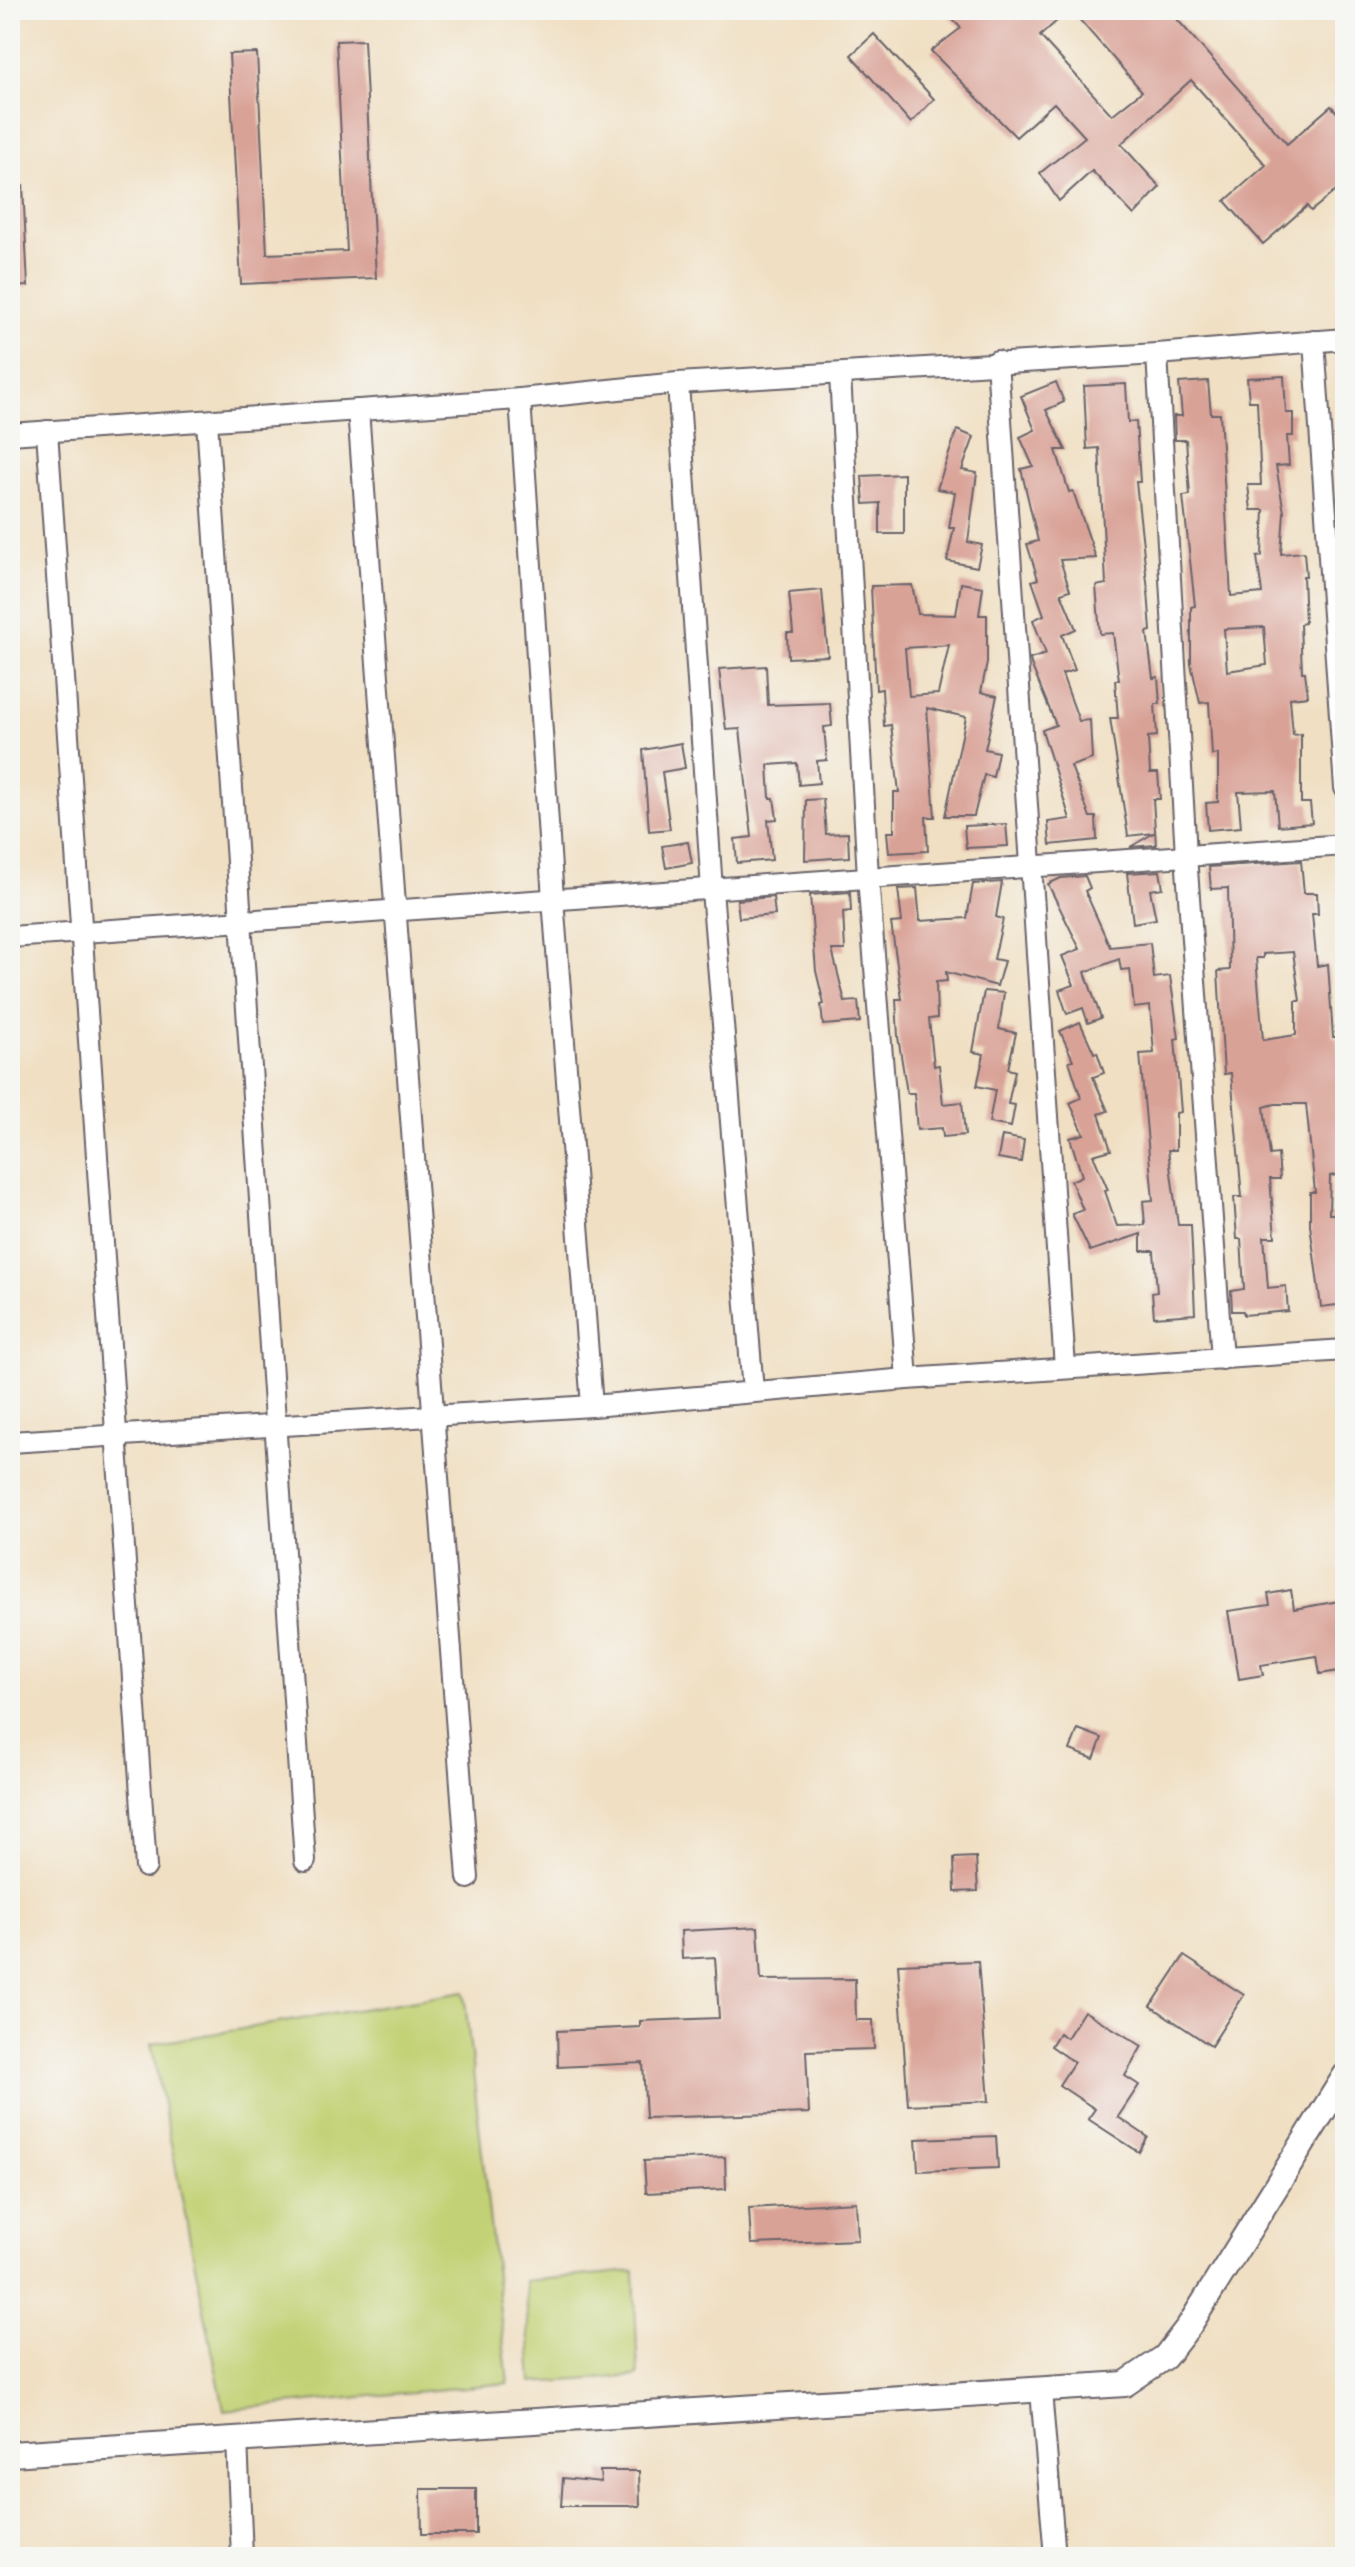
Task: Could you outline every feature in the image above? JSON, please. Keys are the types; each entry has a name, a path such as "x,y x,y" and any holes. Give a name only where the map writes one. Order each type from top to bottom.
{"street":[{"path":"10,434 520,399 678,383 840,375 997,361 1157,354 1345,339"},
{"path":"1314,341 1345,788"},
{"path":"1157,354 1186,855 1222,1359"},
{"path":"997,361 1065,1368"},
{"path":"840,375 868,877 907,1379"},
{"path":"678,383 712,890 753,1391"},
{"path":"520,399 553,899 592,1406"},
{"path":"358,410 468,1878"},
{"path":"207,421 305,1861"},
{"path":"47,431 146,1867"},
{"path":"10,937 1345,845"},
{"path":"10,1442 592,1406 907,1379 1345,1350"},
{"path":"10,2454 1125,2384 1165,2357 1189,2326 1345,2076"},
{"path":"1041,2391 1055,2557"},
{"path":"237,2439 242,2557"}],"green space":[{"path":"464,1992 508,2383 224,2410 151,2044"},
{"path":"634,2271 638,2376 532,2383 525,2281"}],"building":[{"path":"943,10 1069,10 1040,36 1112,115 1142,91 1071,10 1169,10 1287,144 1331,106 1345,121 1345,183 1311,211 1307,206 1263,244 1225,201 1266,165 1191,80 1121,144 1160,187 1134,215 1092,171 1059,201 1040,173 1085,137 1054,103 1016,137 931,51 961,28"},
{"path":"874,34 934,99 911,123 851,55"},
{"path":"364,40 376,278 241,284 229,54 257,53 267,254 347,251 336,41"},
{"path":"23,186 28,286 10,287 10,187"},
{"path":"1284,376 1286,413 1293,413 1293,436 1287,436 1289,465 1276,466 1284,512 1281,554 1304,552 1305,623 1300,624 1302,672 1305,672 1308,696 1290,698 1293,735 1301,734 1301,803 1310,803 1312,823 1278,826 1275,791 1238,792 1241,827 1208,830 1206,803 1218,802 1218,754 1212,755 1209,702 1200,703 1191,664 1191,607 1195,606 1183,496 1190,495 1186,440 1175,440 1174,416 1182,416 1179,383 1208,381 1211,414 1220,414 1231,596 1262,593 1257,557 1262,556 1264,510 1251,510 1248,485 1261,485 1257,401 1249,401 1247,378","holes":["1264,627 1267,665 1227,671 1224,629"]},
{"path":"1056,382 1064,402 1046,410 1066,450 1056,450 1096,558 1060,560 1070,590 1061,593 1076,629 1062,635 1075,670 1062,674 1079,721 1090,720 1092,759 1071,766 1090,817 1096,817 1097,840 1050,845 1048,822 1070,819 1042,730 1056,725 1030,659 1046,654 1033,620 1044,615 1032,581 1038,579 1027,544 1038,541 1021,469 1033,466 1020,437 1035,430 1021,396"},
{"path":"1126,384 1128,422 1136,421 1140,482 1136,482 1151,631 1147,632 1153,678 1158,677 1160,704 1155,704 1157,736 1148,737 1150,773 1158,773 1160,799 1153,799 1156,845 1130,847 1154,833 1128,836 1110,718 1118,718 1115,680 1119,680 1113,633 1100,634 1096,586 1106,584 1099,448 1087,449 1084,386"},
{"path":"957,430 974,437 962,470 977,473 968,542 982,545 977,567 947,561 954,528 949,528 955,492 937,489"},
{"path":"904,474 904,534 880,534 880,503 864,504 862,476"},
{"path":"961,583 983,587 979,615 987,615 987,663 981,692 997,696 985,749 998,752 993,777 984,775 974,816 945,816 966,717 927,708 935,817 926,817 928,851 889,853 887,832 894,832 894,792 899,792 891,725 884,726 882,689 876,690 871,586 912,585 918,614 956,615","holes":["949,645 938,694 909,696 905,648"]},
{"path":"822,590 828,656 788,658 787,633 793,633 789,593"},
{"path":"766,666 768,705 830,703 832,726 824,727 827,760 817,761 819,783 799,785 797,763 768,765 770,798 774,798 777,819 768,820 772,860 737,863 735,839 752,837 740,729 726,730 719,669"},
{"path":"681,743 685,768 662,772 670,829 649,831 643,750"},
{"path":"823,799 826,834 848,833 849,857 805,860 806,800"},
{"path":"1006,824 1008,846 966,848 964,826"},
{"path":"688,842 692,863 666,868 662,846"},
{"path":"1301,861 1304,893 1317,893 1318,914 1312,914 1317,966 1328,964 1333,1037 1337,1037 1340,1066 1338,1111 1343,1111 1345,1174 1330,1176 1329,1214 1345,1214 1345,1304 1321,1307 1310,1225 1310,1192 1315,1192 1306,1104 1275,1104 1264,1107 1270,1155 1278,1154 1280,1179 1270,1179 1275,1237 1264,1237 1268,1288 1286,1286 1288,1311 1244,1315 1243,1311 1232,1311 1231,1291 1244,1289 1241,1239 1237,1239 1234,1197 1242,1197 1231,1073 1224,1074 1218,971 1230,970 1228,888 1211,889 1209,867","holes":["1293,952 1300,1001 1296,1001 1296,1035 1263,1040 1256,958 1263,958 1263,954"]},
{"path":"1160,871 1163,888 1150,890 1156,919 1133,923 1127,873"},
{"path":"1085,876 1090,888 1085,891 1110,947 1150,943 1154,978 1170,976 1179,1038 1175,1039 1181,1112 1176,1113 1176,1150 1168,1150 1178,1225 1191,1225 1195,1314 1154,1317 1152,1293 1157,1292 1154,1251 1141,1251 1141,1234 1090,1251 1072,1214 1083,1210 1071,1181 1082,1176 1070,1138 1084,1134 1070,1103 1081,1098 1069,1061 1073,1060 1060,1031 1080,1022 1094,1053 1097,1052 1104,1073 1093,1077 1108,1111 1099,1114 1111,1150 1093,1155 1108,1190 1105,1191 1117,1226 1145,1225 1143,1201 1153,1200 1140,1054 1154,1053 1150,1006 1134,1008 1130,969 1121,970 1119,959 1085,972 1101,1018 1088,1023 1083,1008 1067,1014 1059,990 1074,985 1062,956 1080,949 1048,884 1061,878"},
{"path":"1002,882 996,917 1003,919 994,959 1004,961 997,986 946,972 947,981 936,982 937,1018 929,1019 934,1066 939,1065 943,1104 962,1102 965,1135 943,1137 942,1128 917,1130 914,1093 907,1093 898,1037 896,999 902,999 891,923 902,922 898,889 917,888 920,921 967,918 973,884"},
{"path":"850,892 851,911 843,912 845,950 832,950 845,1002 858,1001 860,1022 823,1025 821,1005 824,1004 816,971 810,895"},
{"path":"773,897 775,915 739,918 737,900"},
{"path":"984,991 1004,993 999,1029 1016,1033 1008,1069 1015,1071 1008,1104 1015,1105 1011,1127 989,1123 995,1090 977,1086 984,1054 973,1052"},
{"path":"1002,1136 1024,1140 1021,1162 998,1158"},
{"path":"1291,1590 1294,1609 1345,1600 1345,1670 1320,1674 1317,1656 1261,1665 1263,1675 1239,1679 1228,1611 1270,1605 1268,1594"},
{"path":"1078,1729 1102,1738 1094,1759 1070,1750"},
{"path":"976,1857 978,1891 955,1892 954,1858"},
{"path":"758,1927 761,1980 855,1979 856,2020 873,2020 874,2049 806,2051 809,2113 646,2118 643,2063 558,2067 557,2031 640,2027 640,2021 719,2018 715,1957 682,1959 681,1931"},
{"path":"1184,1956 1244,1995 1211,2046 1151,2006"},
{"path":"978,1961 989,2101 908,2105 898,1964"},
{"path":"1084,2011 1142,2046 1125,2076 1139,2085 1118,2117 1148,2137 1139,2152 1088,2119 1095,2109 1059,2085 1074,2062 1051,2046 1059,2033 1067,2038"},
{"path":"996,2136 998,2168 918,2171 916,2139"},
{"path":"725,2157 726,2189 646,2193 644,2161"},
{"path":"856,2202 858,2240 751,2244 749,2208"},
{"path":"600,2471 639,2471 640,2506 561,2506 563,2478 601,2482"},
{"path":"421,2489 476,2489 476,2534 422,2534"}]}
